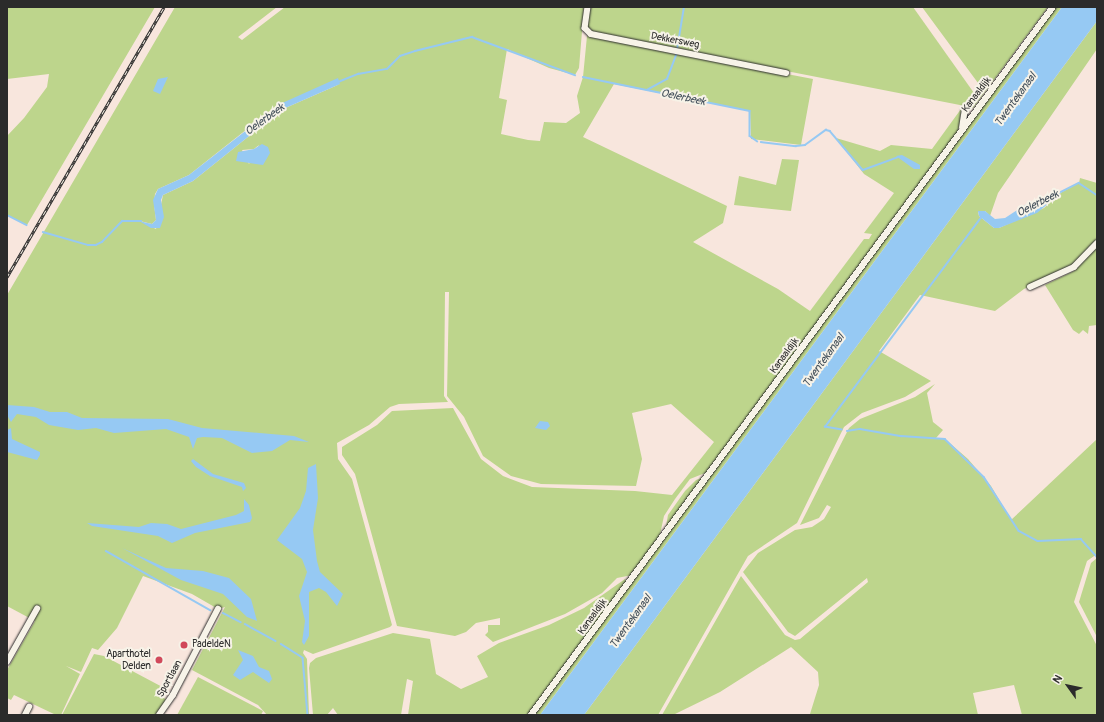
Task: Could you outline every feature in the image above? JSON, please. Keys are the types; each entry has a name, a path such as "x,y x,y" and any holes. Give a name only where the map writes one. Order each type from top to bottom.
{"street":[{"name":"Dekkersweg","path":"588,7 585,31 591,34 786,72"},
{"name":"Kanaaldijk","path":"531,715 1053,7"},
{"path":"961,130 966,109 976,110"},
{"path":"1030,287 1074,267 1097,243"},
{"path":"7,662 37,609"},
{"name":"Sportlaan","path":"159,715 173,695 218,609"},
{"path":"25,715 29,707"}],"green space":[{"path":"7,7 155,7 27,225 7,215 7,136 24,118 47,87 49,74 7,79"},
{"path":"175,7 277,7 238,37 242,40 285,7 584,7 579,68 575,75 549,68 507,49 499,98 507,100 501,134 528,140 540,141 544,122 566,123 580,113 577,96 583,77 587,36 813,79 801,145 751,139 750,111 614,84 583,137 727,206 723,223 693,242 778,289 810,311 864,239 869,239 872,234 864,233 894,193 864,174 836,138 880,151 891,145 932,149 961,109 960,123 957,134 710,471 690,479 675,499 664,516 659,539 632,575 617,578 602,593 565,614 493,642 485,635 488,632 488,625 500,625 500,618 476,623 466,632 455,636 397,626 355,474 342,455 342,447 377,425 392,411 453,408 481,459 503,476 532,487 635,491 672,495 714,442 671,404 632,413 642,459 636,486 541,484 511,476 483,456 464,417 447,396 449,292 445,292 444,396 448,402 399,404 390,407 369,425 337,443 338,459 352,479 392,625 313,654 304,650 303,653 307,659 309,715 267,715 258,705 192,670 225,607 218,609 192,594 143,576 117,628 98,650 92,648 81,672 66,666 80,674 61,715 56,715 14,695 11,700 7,698 7,670 35,621 7,606 7,295","holes":["340,84 283,109 193,181 163,195 156,229 140,221 152,224 156,220 154,204 155,194 158,189 189,175 271,110 280,104","259,145 249,164 242,150 254,149"]},
{"path":"589,7 913,7 974,93 965,106 592,33 586,27"},
{"path":"922,7 1048,7 973,108 970,107 980,92 978,83"},
{"path":"1055,7 1062,7 540,715 534,715"},
{"path":"1097,21 1097,49 998,193 990,216 985,211 978,212 979,216 994,228 999,228 1044,208 1062,192 1079,183 1080,178 1097,183 1097,239 1076,263 1024,289 995,311 920,295 879,351 931,381 905,397 862,413 844,427 797,523 748,556 658,715 584,715"},
{"path":"782,159 799,160 791,211 734,205 739,176 776,185"},
{"path":"1097,247 1097,325 1089,326 1088,334 1083,330 1079,334 1073,330 1045,285 1074,271"},
{"path":"935,384 927,393 933,422 943,430 936,438 945,439 968,459 991,486 1011,520 1097,439 1097,554 1087,561 1074,602 1097,646 1097,714 1022,715 1014,685 973,693 978,715 810,714 819,685 818,672 791,647 720,692 673,715 662,715 741,576 785,635 795,640 800,639 868,582 867,578 795,636 788,632 743,572 758,553 795,530 812,527 824,519 831,507 827,505 819,518 800,525 849,428 860,419 915,397"},
{"path":"706,476 665,532 668,515 685,491 696,480"},
{"path":"1097,558 1097,637 1079,602 1091,563"},
{"path":"625,579 627,582 529,715 408,715 413,681 407,679 401,715 338,715 333,708 327,715 313,715 309,668 310,663 316,658 393,633 430,639 436,674 461,689 488,677 477,656 499,643 549,625 584,608"},
{"path":"94,654 104,656 168,690 164,698 166,700 156,715 62,715"},
{"path":"198,677 263,711 261,715 177,715"}],"water":[{"name":"Twentekanaal","path":"1062,7 1097,7 1097,21 584,715 540,715"},
{"path":"168,77 160,94 153,91 158,79"},
{"path":"338,78 340,84 283,109 193,181 163,195 161,200 164,217 160,228 151,228 139,221 152,224 156,220 153,200 158,189 189,175 280,104"},
{"path":"262,144 268,147 270,153 263,165 236,161 238,152 254,149"},
{"path":"902,155 920,165 920,169 914,169 896,156"},
{"path":"1062,192 1037,213 999,228 994,228 979,216 978,211 985,211 995,219 1005,218 1028,203"},
{"path":"7,405 34,407 50,412 67,412 82,418 168,419 202,428 294,436 309,442 290,440 272,451 252,453 222,438 203,437 197,438 193,449 189,437 166,429 114,433 96,428 78,430 49,425 36,417 17,414 11,422 7,415"},
{"path":"540,421 548,422 550,426 546,430 535,428"},
{"path":"11,428 12,439 40,452 37,460 7,452 7,430"},
{"path":"193,459 213,474 244,483 246,488 243,491 242,487 210,476 196,467 191,461"},
{"path":"316,464 318,498 313,530 317,561 320,572 343,594 337,606 326,592 319,588 309,592 309,636 304,645 302,642 305,621 299,596 307,572 302,559 277,540 300,508 306,491 308,468"},
{"path":"244,499 249,505 252,518 250,522 195,533 172,543 158,536 92,526 87,523 139,527 151,523 167,524 181,529 236,515 244,511"},
{"path":"122,548 166,568 203,571 229,578 251,599 257,621 247,617 223,594 181,580"},
{"path":"238,650 253,656 259,667 269,671 272,679 269,683 253,672 240,680 233,675 243,660"}],"waterway":[{"path":"677,50 684,7"},
{"name":"Oelerbeek","path":"338,82 358,74 387,69 400,56 472,37 575,75"},
{"path":"647,90 667,79 677,53"},
{"name":"Oelerbeek","path":"583,77 750,111 750,136 757,141"},
{"name":"Oelerbeek","path":"761,142 796,146 805,145 826,130 830,131 863,170 898,157"},
{"name":"Oelerbeek","path":"1061,192 1079,183 1097,195"},
{"name":"Oelerbeek","path":"7,215 27,225"},
{"path":"842,430 825,427 982,216"},
{"name":"Oelerbeek","path":"43,232 88,245 96,245 102,242 122,221 141,221"},
{"path":"847,431 860,429 901,436 945,439 984,477 1019,531 1038,541 1081,539 1097,557"},
{"path":"106,551 210,610"},
{"path":"223,613 241,622"},
{"path":"245,624 276,641"},
{"path":"281,644 303,658 308,715"}],"railway":[{"path":"7,277 164,7"}],"place":[{"name":"PadeldeN","path":"184,645"},
{"name":"Aparthotel Delden","path":"159,660"}]}
